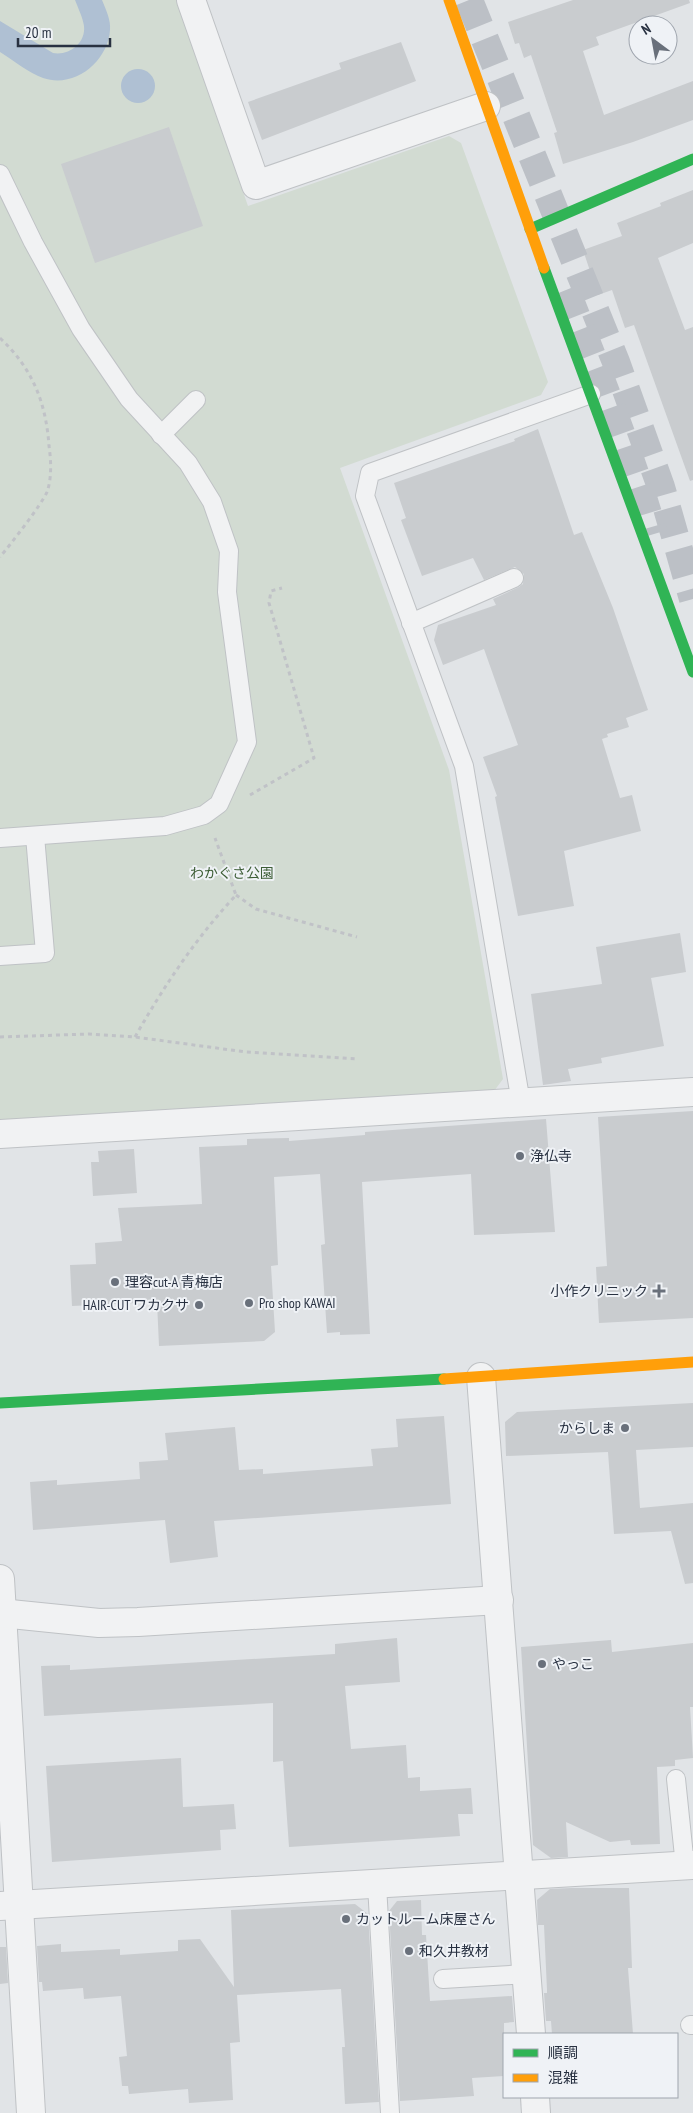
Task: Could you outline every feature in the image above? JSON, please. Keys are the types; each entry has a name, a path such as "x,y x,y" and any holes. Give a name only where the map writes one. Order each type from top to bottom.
{"street":[{"path":"191,0 256,185 486,106"},
{"path":"449,0 530,229 693,672"},
{"path":"530,229 693,159"},
{"path":"0,1134 693,1092"},
{"path":"0,1402 481,1377 693,1362"},
{"path":"481,1377 531,2033"},
{"path":"0,1579 10,1905 31,2113"},
{"path":"1,1613 99,1622 138,1622 499,1600"},
{"path":"10,1905 377,1885 689,1865"},
{"path":"535,2098 536,2113"}],"lane":[{"path":"0,174 33,242 81,329 129,399 188,463 212,502 229,551 228,592 247,742 219,804 204,815 165,826 0,838"},
{"path":"521,1103 464,766 366,496 370,473 591,394"},
{"path":"161,435 196,400"},
{"path":"411,622 514,578"},
{"path":"0,956 45,953 35,836"},
{"path":"676,1779 689,1865"},
{"path":"377,1885 390,2113"},
{"path":"443,1979 527,1974"}],"path":[{"path":"0,338 12,350 37,387 47,418 51,464 46,492 0,557"},
{"path":"219,804 236,803 314,758 269,603 271,591 282,588"},
{"path":"204,815 221,850 236,895 256,909 357,938"},
{"path":"135,1037 181,962 215,917 236,895"},
{"path":"0,1038 89,1034 135,1037 246,1052 358,1059"}],"green space":[{"name":"わかぐさ公園","path":"0,0 176,0 248,206 449,136 461,143 548,382 541,395 340,468 449,770 503,1079 494,1091 0,1120"}],"water":[{"path":"75,0 102,0 110,22 108,41 103,52 88,70 67,80 43,78 0,52 0,21 53,53 70,51 79,43 84,32 82,16"},
{"path":"138,69 150,74 155,86 150,98 138,103 126,98 121,86 126,74"}],"building":[{"path":"573,0 689,0 690,3 657,15 628,15 628,25 596,37 599,45 583,51 604,115 693,81 693,120 633,142 563,164 554,133 557,132 531,55 524,58 519,43 515,44 508,22"},
{"path":"401,42 416,81 262,140 248,102 341,69 339,63"},
{"path":"169,127 203,226 95,263 61,164"},
{"path":"693,190 693,243 658,258 685,330 693,327 693,480 690,481 634,325 625,328 612,290 598,295 583,250 622,236 617,223 661,206 660,203"},
{"path":"538,429 574,535 582,532 613,608 648,710 626,718 629,727 607,734 608,737 602,739 620,798 632,795 641,831 564,851 574,906 518,916 495,797 497,796 483,757 518,745 484,649 443,665 434,640 438,625 496,605 493,599 523,584 524,574 515,567 484,580 473,558 422,576 401,520 406,518 394,483 515,441 514,439"},
{"path":"680,933 686,972 651,978 664,1046 601,1058 602,1063 568,1069 571,1081 543,1085 531,994 602,984 596,947"},
{"path":"693,1111 693,1318 599,1323 596,1267 607,1266 598,1117"},
{"path":"546,1119 555,1232 474,1235 471,1174 362,1182 370,1334 340,1335 340,1332 327,1333 321,1245 325,1244 320,1174 274,1177 278,1265 271,1266 275,1332 264,1341 159,1346 157,1302 72,1306 70,1265 96,1264 95,1243 122,1241 118,1208 202,1204 199,1147 247,1145 247,1139 289,1138 289,1141 365,1135 365,1132"},
{"path":"134,1149 137,1193 93,1196 91,1162 99,1162 98,1151"},
{"path":"693,1403 693,1447 636,1450 640,1508 693,1503 693,1583 685,1584 671,1531 614,1534 608,1452 506,1456 505,1422 517,1412"},
{"path":"444,1416 451,1504 214,1521 218,1557 170,1563 165,1520 33,1530 30,1482 57,1480 57,1485 140,1479 139,1462 168,1460 165,1433 235,1427 239,1470 263,1469 263,1474 373,1466 371,1449 398,1447 396,1419"},
{"path":"397,1638 400,1682 345,1686 351,1749 406,1745 408,1778 420,1777 420,1791 471,1788 473,1814 458,1814 460,1836 289,1847 283,1761 273,1762 273,1703 44,1716 41,1666 70,1665 70,1670 335,1654 335,1644"},
{"path":"611,1640 612,1652 693,1643 693,1707 690,1707 693,1758 675,1760 675,1766 657,1767 660,1844 631,1845 630,1840 610,1842 566,1822 568,1857 551,1858 533,1845 521,1647"},
{"path":"181,1758 183,1807 234,1804 236,1829 220,1830 221,1850 52,1862 46,1766"},
{"path":"629,1888 632,1968 628,1968 633,2033 552,2033 551,2021 546,2021 544,1993 547,1993 547,1990 544,1925 538,1925 537,1900 550,1889"},
{"path":"421,1900 422,1935 426,1935 430,2001 512,1996 514,2022 504,2023 503,2076 472,2078 474,2096 400,2101 389,1911 397,1901"},
{"path":"355,1904 368,1914 379,2102 345,2104 342,2047 345,2047 341,1989 237,1995 240,2042 230,2043 233,2100 189,2103 188,2089 129,2094 128,2086 122,2086 119,2057 127,2056 121,1996 84,1999 83,1988 43,1991 42,1982 39,1982 37,1946 61,1944 61,1952 120,1949 120,1955 178,1951 178,1940 200,1939 234,1987 231,1910"},
{"path":"0,1947 6,1947 8,1983 0,1984"}],"tunnel":[{"path":"469,0 616,362 661,487 693,599"},
{"path":"566,290 602,381 654,534"}],"traffic: fast":[{"path":"530,229 693,159"},
{"path":"544,268 693,672"},
{"path":"0,1403 444,1379"}],"traffic: slow":[{"path":"449,0 544,268"},
{"path":"444,1379 693,1362"}],"place":[{"name":"浄仏寺","path":"520,1156"},
{"name":"理容cut-A 青梅店","path":"115,1282"},
{"name":"小作クリニック","path":"659,1291"},
{"name":"Pro shop KAWAI","path":"249,1303"},
{"name":"HAIR-CUT ワカクサ","path":"199,1305"},
{"name":"からしま","path":"625,1428"},
{"name":"やっこ","path":"542,1664"},
{"name":"カットルーム床屋さん","path":"346,1919"},
{"name":"和久井教材","path":"409,1951"}]}
